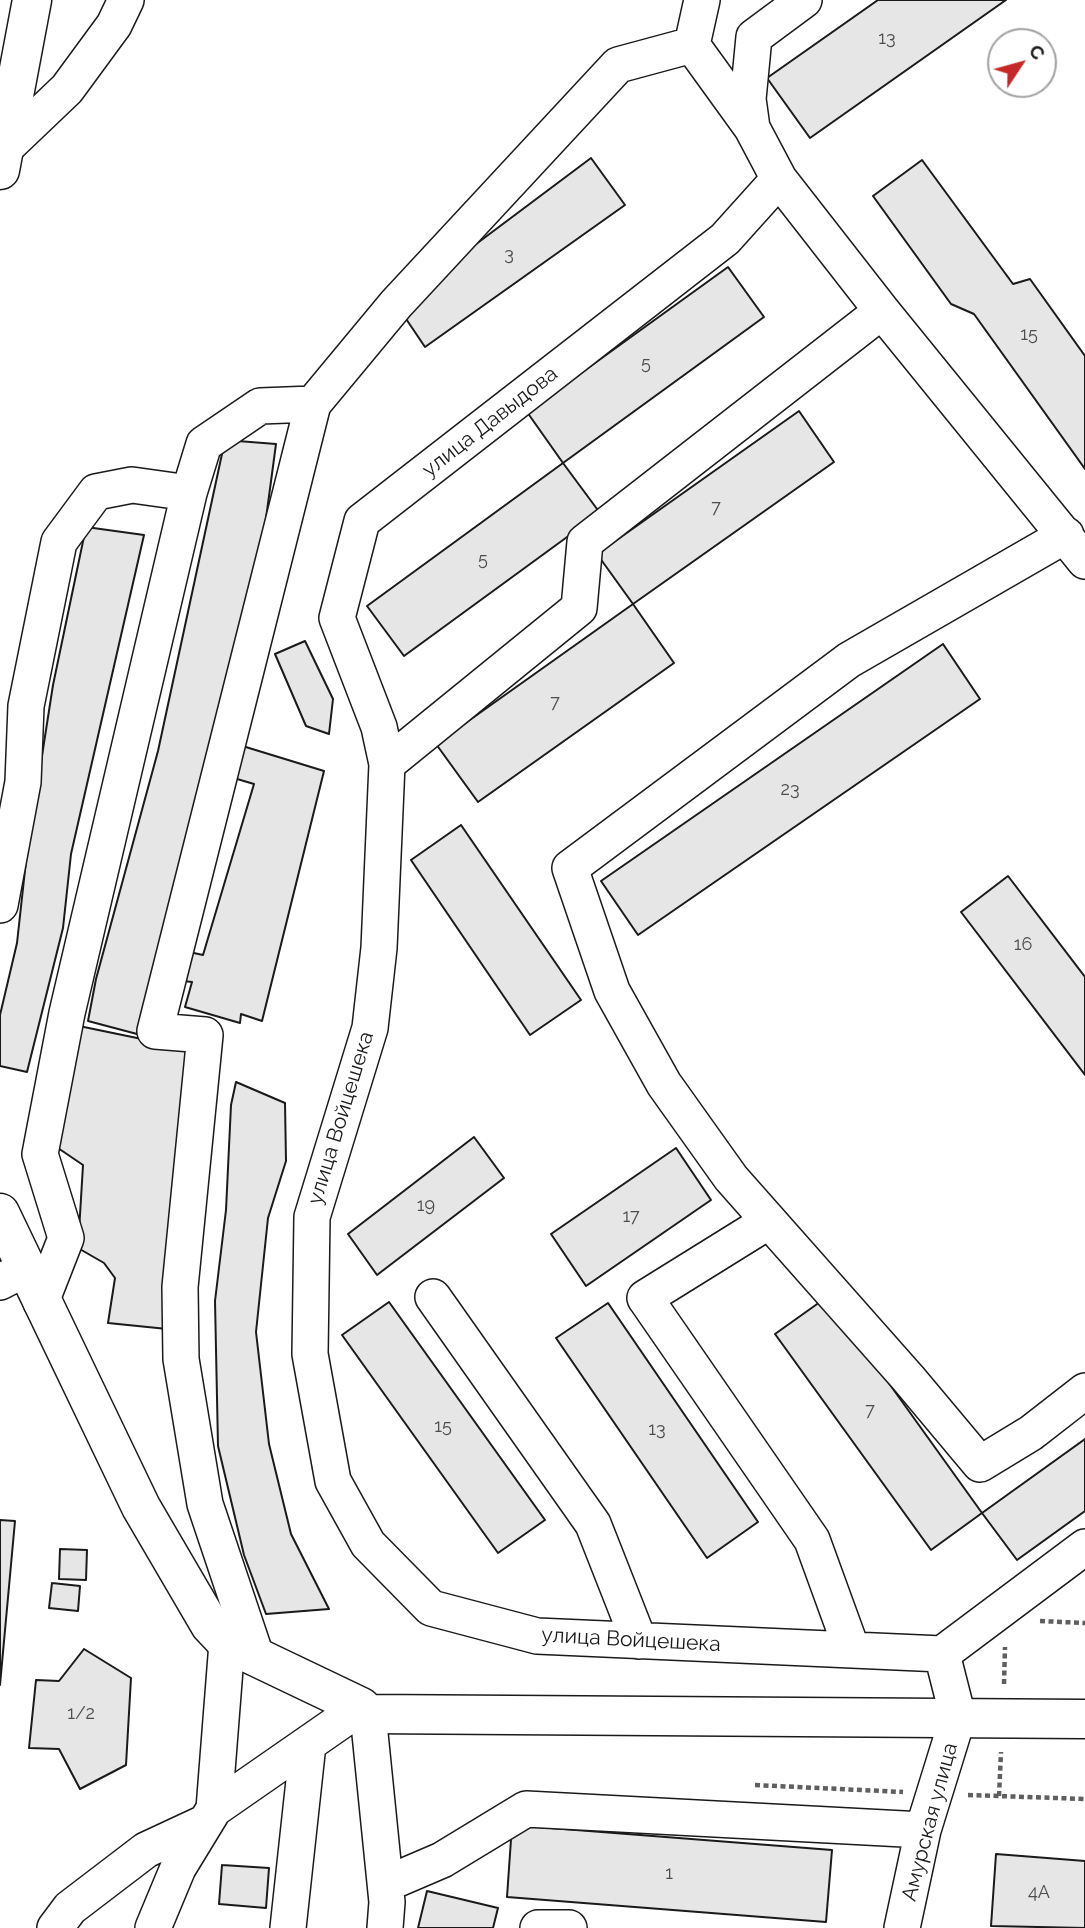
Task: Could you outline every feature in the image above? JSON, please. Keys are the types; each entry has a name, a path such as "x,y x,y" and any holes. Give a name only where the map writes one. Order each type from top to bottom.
{"main road":[{"path":"2,160 32,0"},
{"path":"0,1213 22,1284 192,1598 241,1650 365,1711 1085,1719"}],"street":[{"path":"2,160 67,89 114,25 126,0"},
{"path":"702,0 692,45 752,128 779,179 882,311 1075,548 849,660 570,868 612,990 664,1084 732,1178 980,1464 1031,1433 1085,1391"},
{"path":"752,128 748,99 754,37 804,0"},
{"path":"153,1928 178,1868 209,1816 241,1650 205,1504 181,1359 180,1287 205,1035 155,1031 313,404 396,304 618,65 692,45"},
{"name":"улица Давыдова","path":"379,727 337,618 362,521 724,239 779,179"},
{"path":"387,764 579,608 585,542 882,311"},
{"path":"22,1284 66,1238 40,1154 66,1013 189,494 204,444 260,406 313,404"},
{"path":"0,905 23,782 26,706 58,542 96,492 132,485 189,494"},
{"name":"улица Войцешека","path":"379,727 387,764 379,948 370,1028 312,1217 310,1354 333,1481 368,1544 432,1608 537,1636 942,1654"},
{"path":"769,1221 645,1298 812,1539 852,1650"},
{"path":"433,1297 593,1524 639,1641"},
{"path":"958,1717 942,1654 1085,1547"},
{"path":"55,1928 70,1908 146,1850 209,1816 307,1744 365,1711 386,1884 385,1928"},
{"name":"Амурская улица","path":"902,1928 923,1830 958,1717"},
{"path":"288,1928 307,1744"},
{"path":"386,1884 443,1860 526,1809 923,1830"},
{"path":"538,1928 569,1928"}],"building":[{"path":"878,0 1006,0 810,138 767,78"},
{"path":"591,158 625,205 425,347 396,304"},
{"path":"922,160 1013,284 1030,279 1085,356 1085,469 974,314 951,304 873,196"},
{"path":"728,267 764,317 563,463 527,412"},
{"path":"799,411 834,462 633,604 597,554"},
{"path":"225,440 276,444 254,608 137,1034 88,1021 96,979 158,751"},
{"path":"563,463 600,513 404,656 367,606"},
{"path":"86,527 144,535 71,854 63,928 27,1072 0,1066 0,1015 17,943 27,852 53,685"},
{"path":"633,604 674,663 478,802 436,744"},
{"path":"305,641 333,699 329,734 306,726 275,654"},
{"path":"943,644 980,699 638,935 601,881"},
{"path":"236,744 324,771 262,1021 241,1014 240,1023 185,1007 192,982 174,980 180,950 203,955 254,784 227,776"},
{"path":"461,825 581,1000 530,1035 411,860"},
{"path":"1008,876 1085,977 1085,1075 961,912"},
{"path":"79,1026 195,1050 177,1330 108,1323 115,1278 104,1263 78,1248 83,1165 55,1146"},
{"path":"236,1082 285,1103 286,1161 268,1218 256,1332 269,1444 291,1534 329,1609 266,1614 244,1555 218,1446 215,1301 226,1210 231,1105"},
{"path":"474,1137 504,1178 377,1275 348,1234"},
{"path":"676,1148 711,1200 586,1286 551,1234"},
{"path":"827,1297 982,1513 931,1550 775,1334"},
{"path":"389,1302 545,1520 498,1553 342,1335"},
{"path":"608,1303 758,1522 707,1558 556,1338"},
{"path":"1085,1439 1085,1511 1017,1560 982,1513"},
{"path":"0,1520 15,1521 0,1685"},
{"path":"60,1549 87,1550 86,1580 59,1579"},
{"path":"52,1583 80,1586 78,1611 49,1608"},
{"path":"84,1649 131,1678 126,1765 80,1789 59,1749 29,1748 36,1680 59,1681"},
{"path":"512,1825 832,1850 826,1922 507,1897"},
{"path":"996,1854 1085,1861 1085,1928 991,1926"},
{"path":"222,1865 269,1868 266,1908 219,1904"},
{"path":"427,1891 498,1908 493,1928 418,1928"}]}
